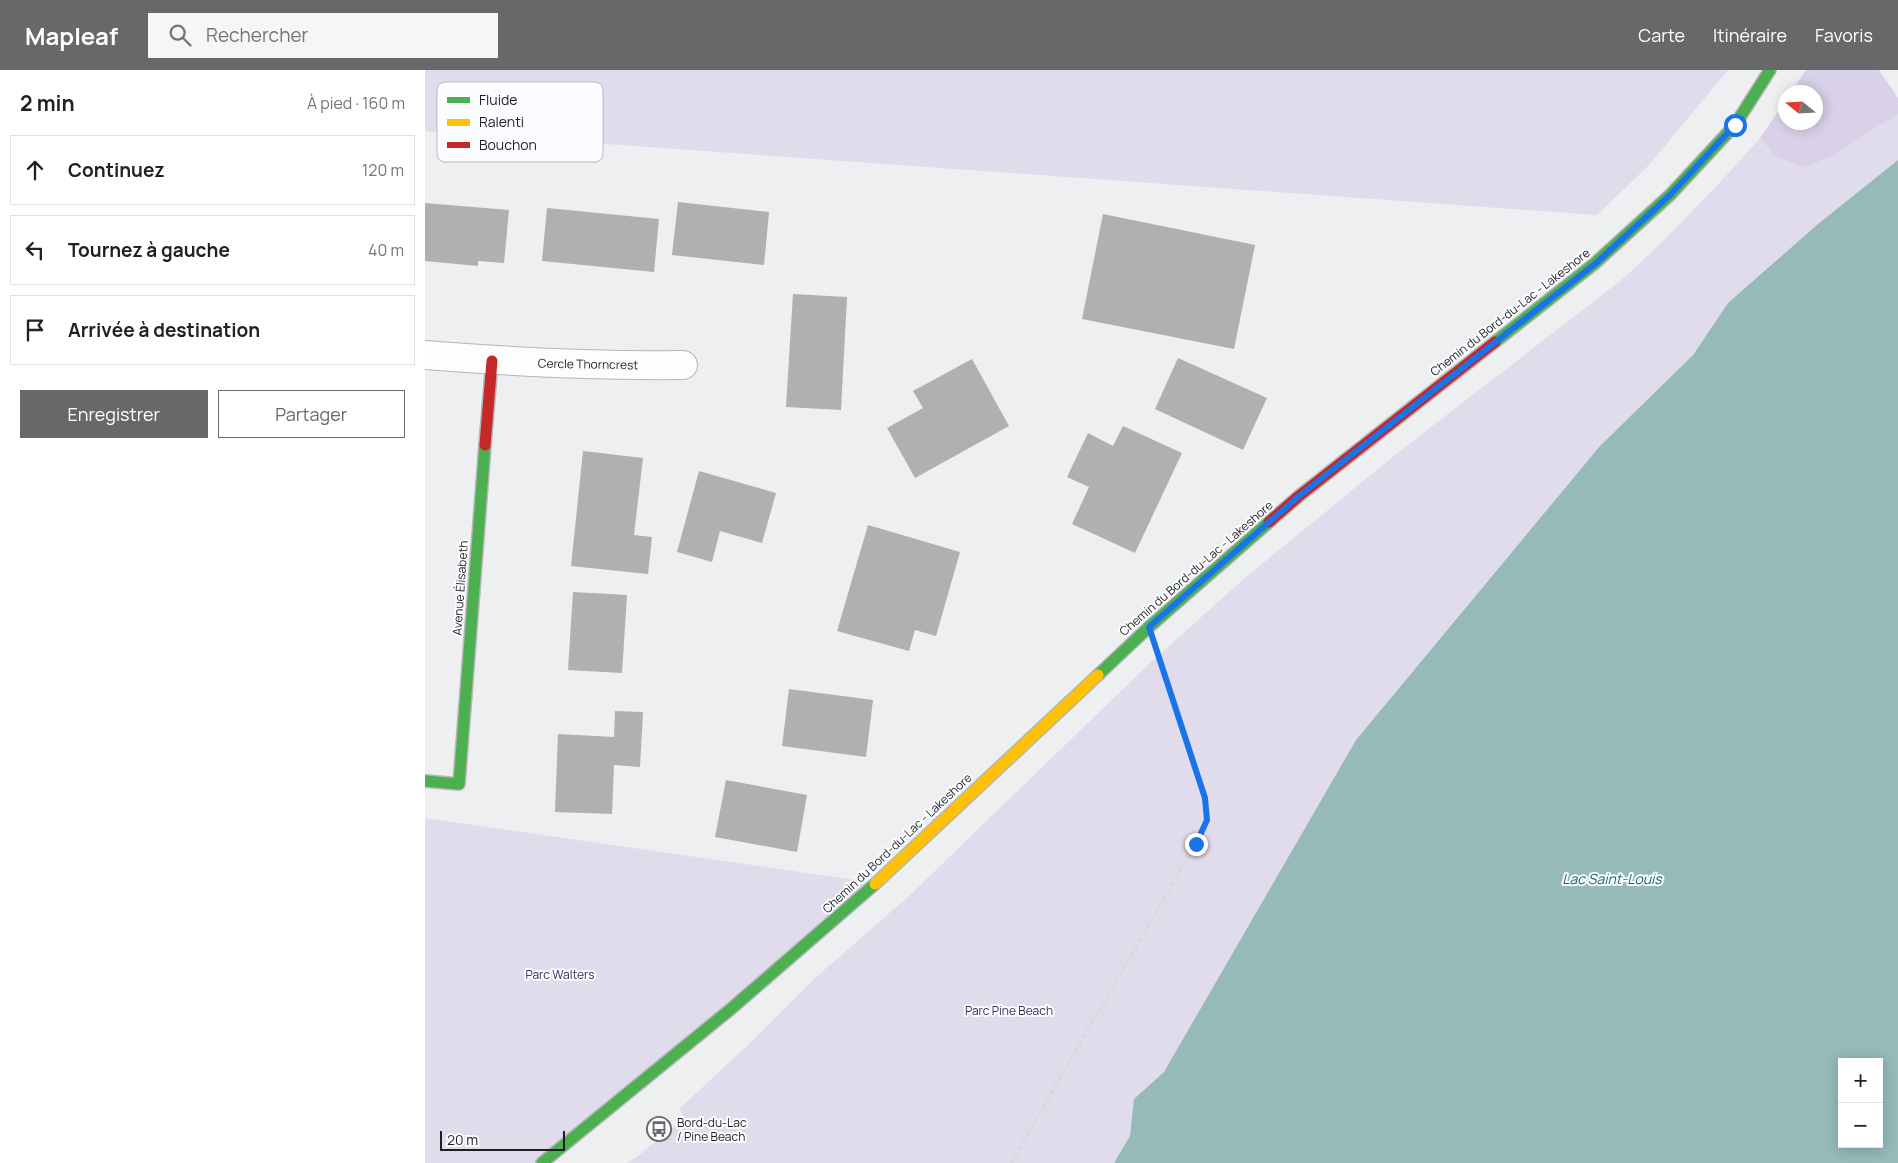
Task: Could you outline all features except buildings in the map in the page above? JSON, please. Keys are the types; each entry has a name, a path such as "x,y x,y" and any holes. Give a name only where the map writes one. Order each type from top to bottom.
{"street":[{"name":"Chemin du Bord-du-Lac - Lakeshore","path":"542,1163 732,1008 876,884 1149,627 1299,496 1595,264 1670,195 1735,125 1770,70"},
{"name":"Cercle Thorncrest","path":"425,355 492,361 589,366 683,365"},
{"name":"Avenue Élisabeth","path":"425,781 459,784 492,361"}],"path":[{"path":"1011,1163 1196,844 1207,820 1205,798 1149,627"}],"green space":[{"path":"425,70 1728,70 1649,165 1597,215 603,144 603,82 437,82 437,132 425,131"},
{"name":"Parc Pine Beach","path":"1898,114 1898,160 1818,224 1728,303 1693,355 1600,446 1164,1072 1135,1099 1130,1136 1114,1163 627,1163 685,1118 679,1109 748,1045 814,979 910,895 1149,664 1246,577 1400,451 1620,281 1674,230 1760,138 1775,156 1834,155"},
{"name":"Parc Walters","path":"425,818 876,883 542,1163 425,1163"}],"shaded area":[{"path":"1806,70 1879,70 1898,98 1898,114 1834,155 1804,167 1775,156 1760,138 1778,111 1778,130 1823,130 1823,85 1796,85"}],"water":[{"name":"Lac Saint-Louis","path":"1898,160 1898,1163 1114,1163 1130,1136 1134,1099 1164,1072 1356,740 1600,446 1693,355 1728,303 1818,224"}],"traffic: fast":[{"path":"1495,342 1594,264 1670,195 1735,125 1770,70"},
{"path":"425,781 459,784 485,445"},
{"path":"1098,675 1149,627 1269,522"},
{"path":"542,1163 732,1008 875,884"}],"traffic: slow":[{"path":"875,884 1098,675"}],"traffic: jam":[{"path":"1269,522 1299,496 1495,342"},
{"path":"485,445 492,361"}],"place":[{"name":"Bord-du-Lac / Pine Beach","path":"659,1129"}],"route":[{"path":"1196,844 1207,820 1205,798 1149,627 1299,496 1595,264 1670,195 1735,125"}]}
